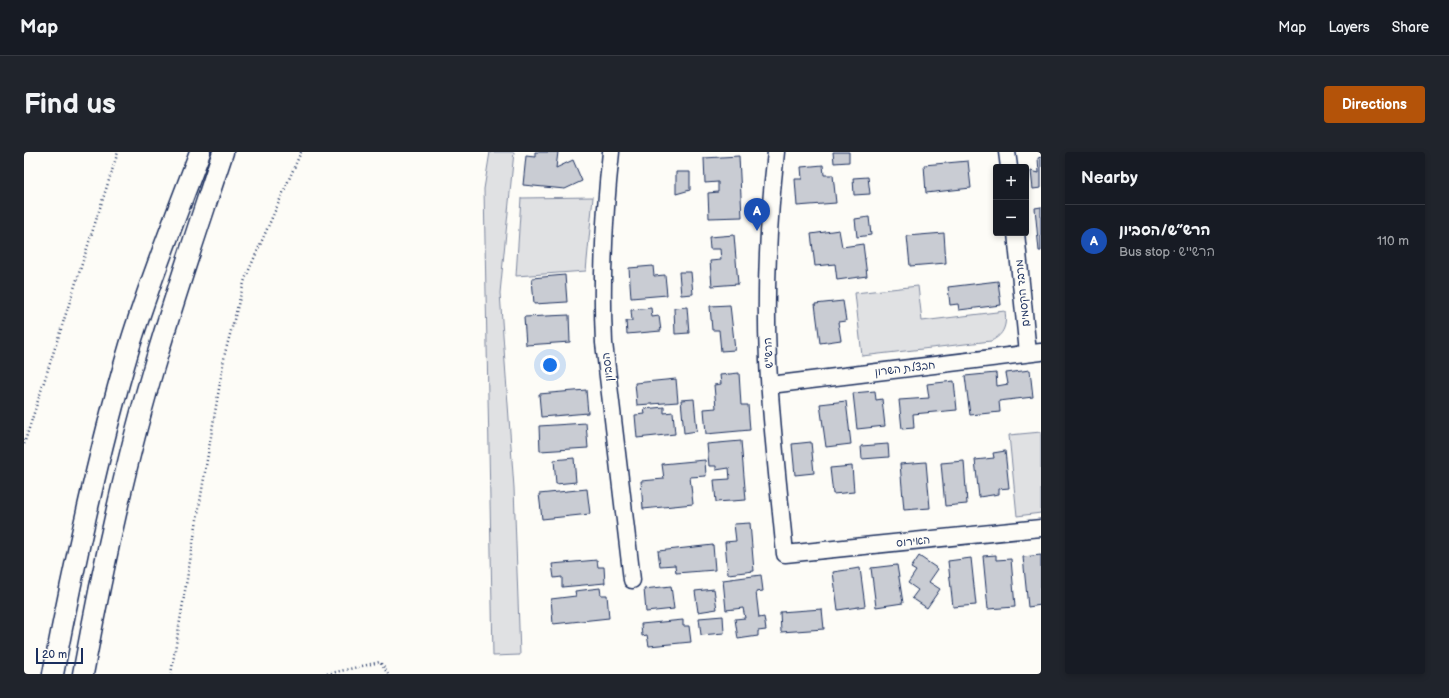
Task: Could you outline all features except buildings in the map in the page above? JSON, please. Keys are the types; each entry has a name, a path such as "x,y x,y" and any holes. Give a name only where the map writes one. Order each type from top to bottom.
{"main road":[{"path":"53,674 83,530 130,346 147,292 200,152"},
{"path":"83,674 111,536 142,412 158,354 224,152"}],"street":[{"name":"הסביון","path":"611,152 603,252 602,305 604,343 632,580"},
{"name":"הרש''ש","path":"776,152 768,272 767,324 770,385 784,554"},
{"path":"1007,152 1009,164"},
{"name":"מרבד הקסמים","path":"1016,236 1035,352"},
{"name":"חבצלת השרון","path":"770,385 1035,352"},
{"name":"האירוס","path":"784,554 1041,528"}],"path":[{"path":"24,444 118,152"},
{"path":"171,674 225,353 245,279 301,152"},
{"path":"327,674 380,662 388,674"}],"shaded area":[{"path":"490,152 514,152 500,293 514,488 520,655 493,656 484,189"},
{"path":"593,197 586,271 516,276 521,198"},
{"path":"918,286 922,321 1005,311 1005,325 1002,333 991,341 862,356 855,293"},
{"path":"1041,432 1041,513 1017,516 1009,435"}],"place":[{"name":"הרש״ש/הסביון","path":"757,231"}]}
